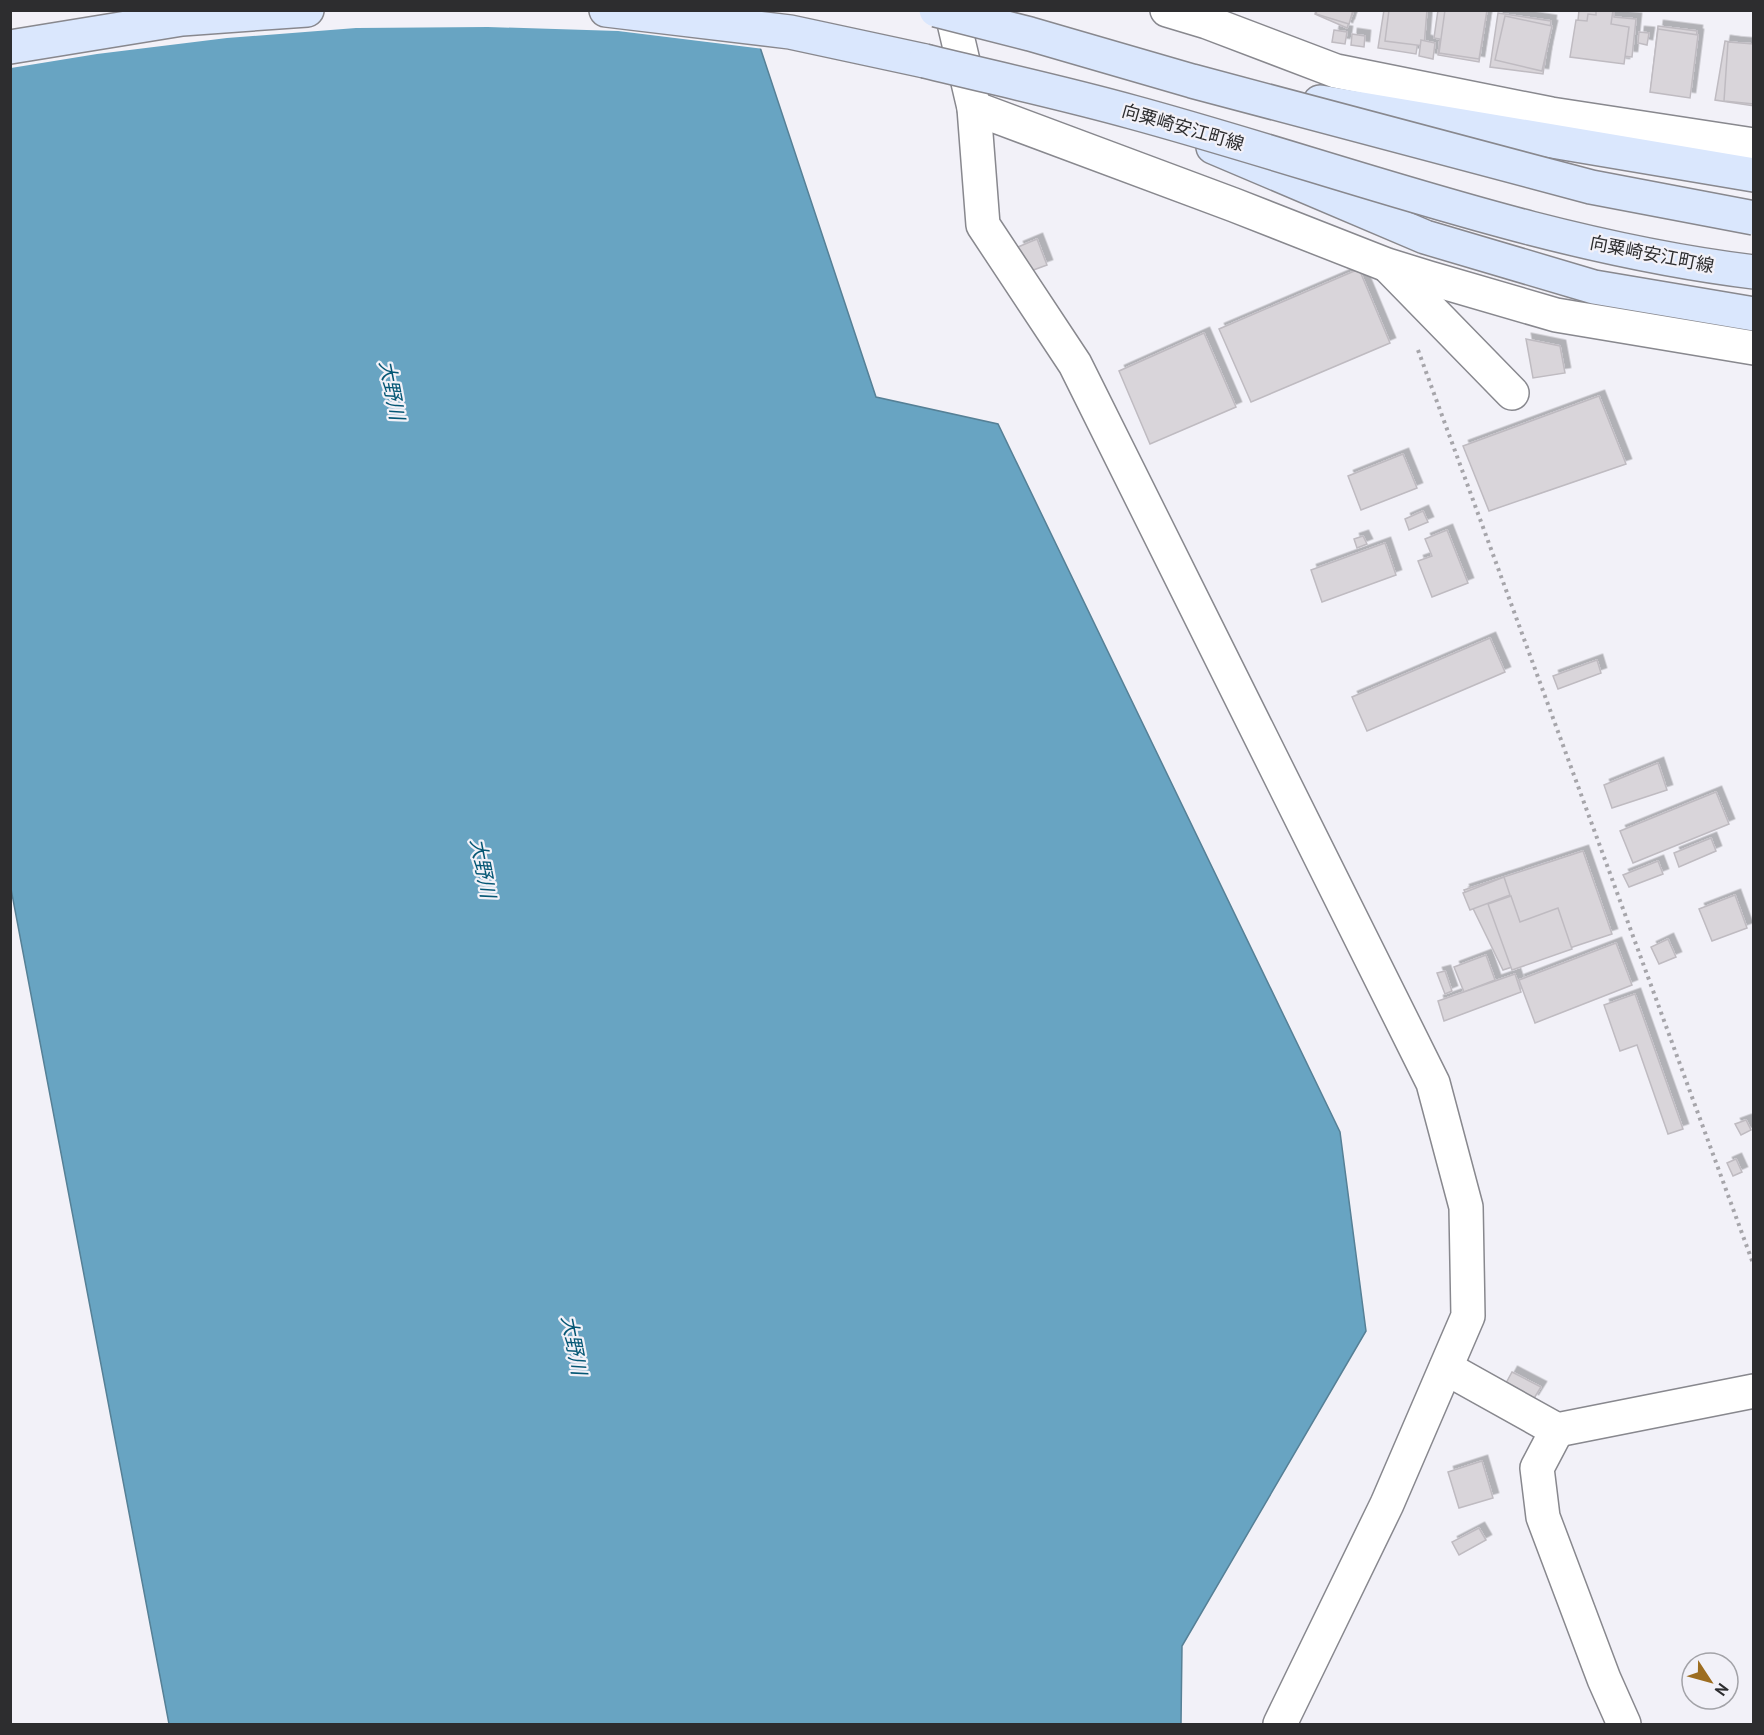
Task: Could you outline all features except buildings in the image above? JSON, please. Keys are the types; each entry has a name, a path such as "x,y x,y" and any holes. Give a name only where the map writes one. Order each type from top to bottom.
{"main road":[{"path":"10,47 182,19 307,10"},
{"name":"向粟崎安江町線","path":"606,10 790,32 937,64 1132,112 1434,202 1553,234 1711,267 1754,272"},
{"path":"936,10 1591,187 1754,218"},
{"path":"1192,81 1754,175"},
{"path":"1132,112 1425,237 1594,287 1754,314"}],"street":[{"path":"951,10 974,108 983,225 1075,363 1433,1083 1466,1207 1468,1316 1387,1504 1280,1725"},
{"path":"1167,10 1207,22 1336,71 1551,114 1754,145"},
{"path":"974,108 1387,265 1557,315 1754,348"},
{"path":"1387,265 1512,393"},
{"path":"1446,1368 1557,1430 1754,1391"},
{"path":"1557,1430 1537,1468 1543,1517 1604,1679 1624,1725"}],"path":[{"path":"1415,344 1754,1266"}],"water":[{"name":"大野川","path":"10,11 748,11 876,397 998,424 1340,1132 1366,1331 1182,1646 1181,1724 169,1724 11,889"}],"pier":[{"path":"752,10 765,49 618,31 488,27 356,28 227,38 97,54 11,68 11,11"}]}
